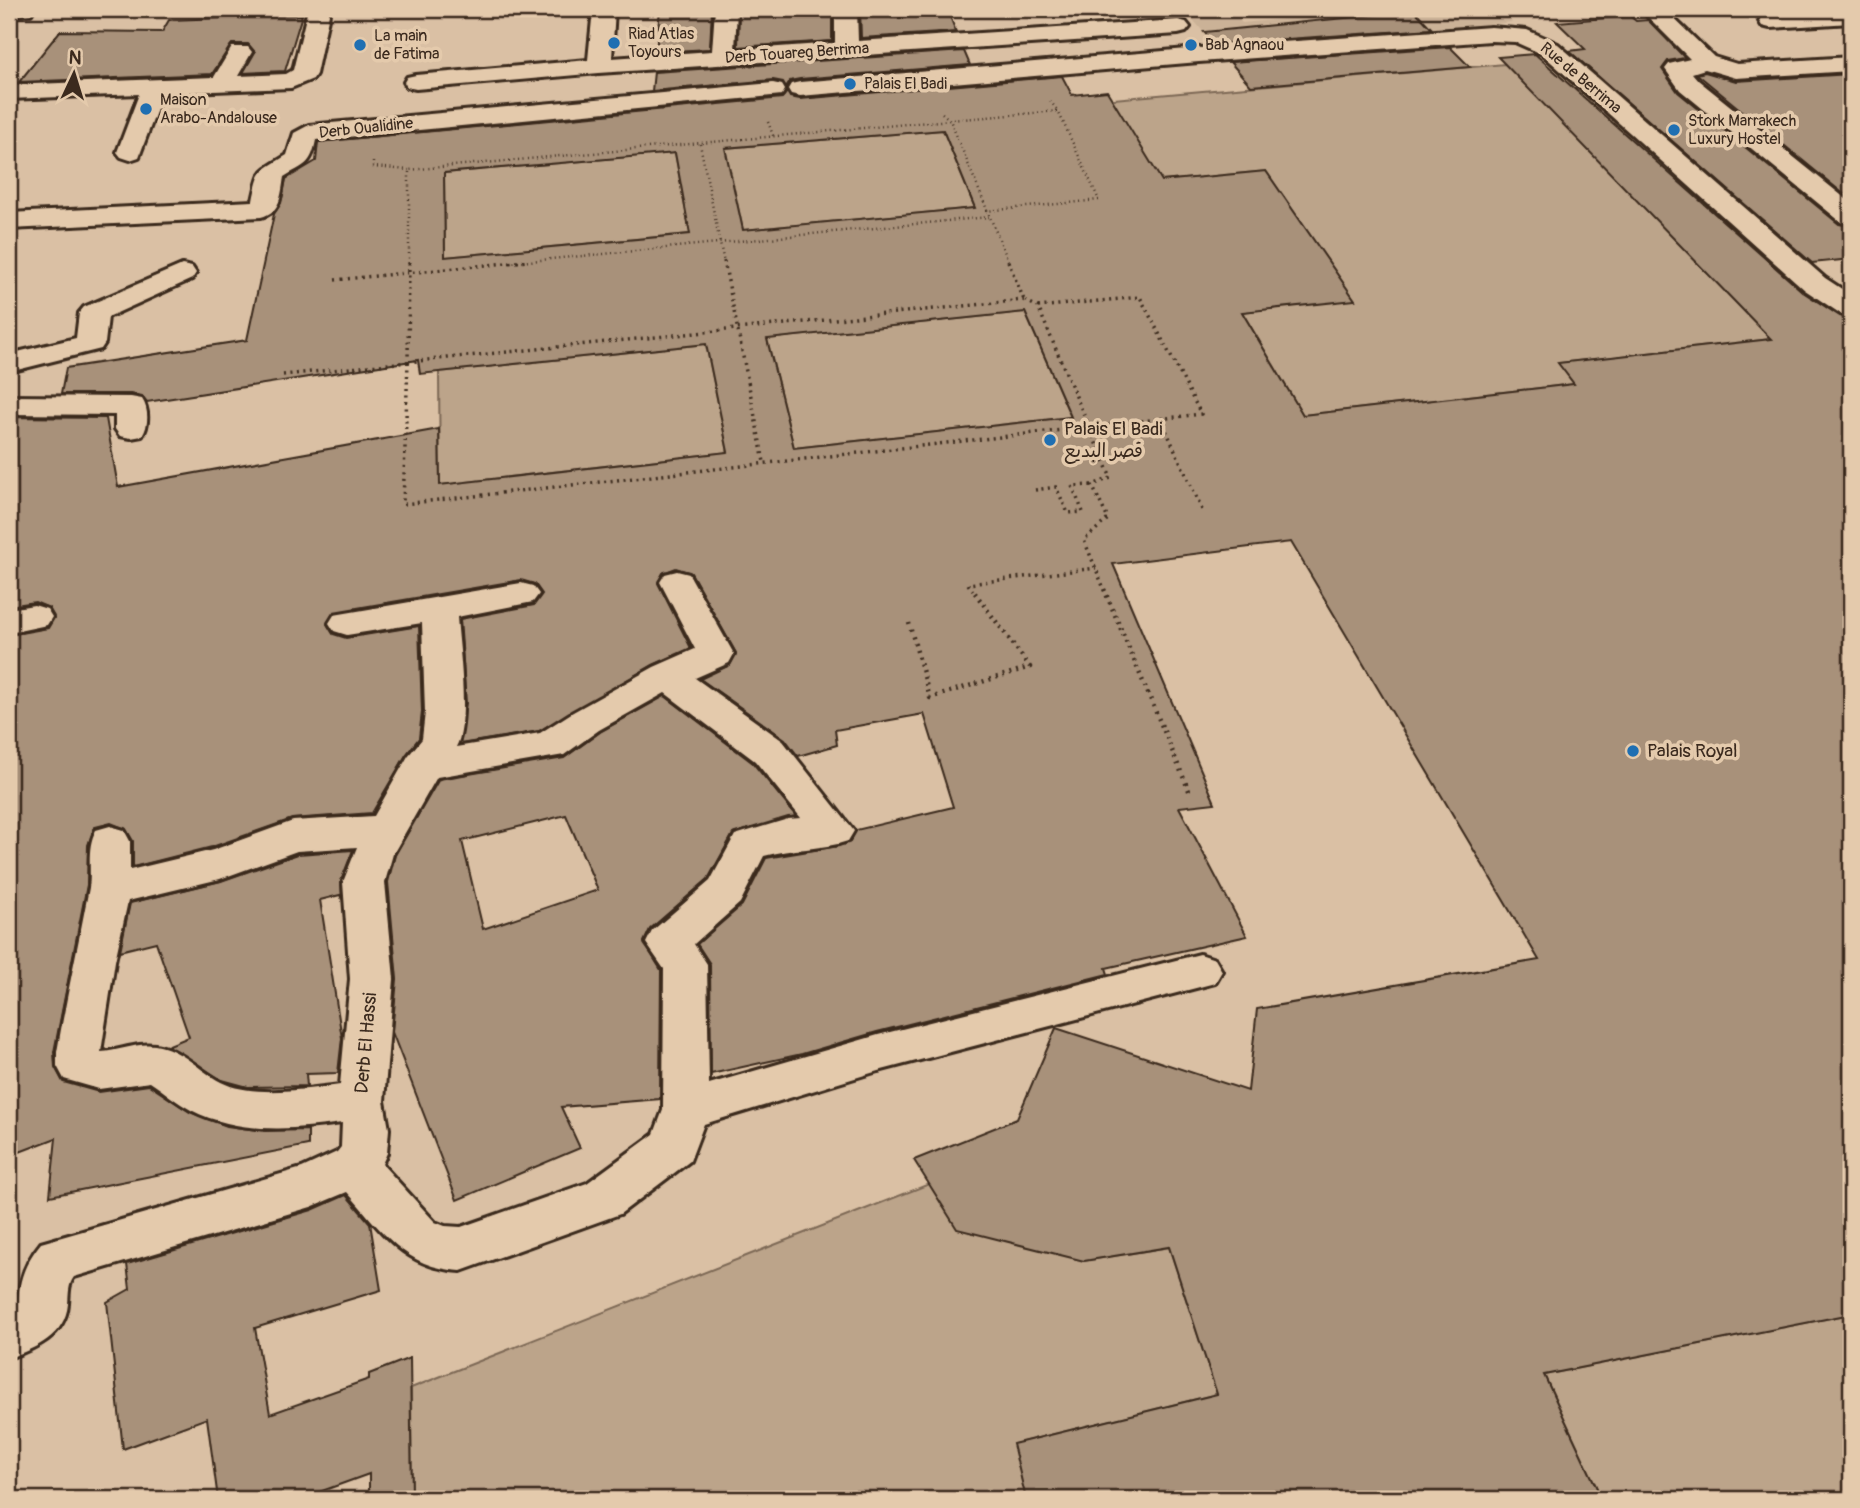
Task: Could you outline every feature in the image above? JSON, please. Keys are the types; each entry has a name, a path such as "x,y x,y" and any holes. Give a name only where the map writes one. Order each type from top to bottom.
{"street":[{"path":"9,9 23,9"},
{"path":"9,92 291,81 302,77 319,9"},
{"path":"599,66 604,9"},
{"path":"723,58 726,9"},
{"path":"846,9 847,50"},
{"path":"1651,9 1703,57 1703,61"},
{"path":"1840,9 1851,16"},
{"path":"1770,21 1851,16"},
{"path":"1172,18 1199,55"},
{"name":"Derb Touareg Berrima","path":"416,82 599,66 847,50 976,29 1172,18"},
{"name":"Rue de Berrima","path":"800,89 1199,55 1491,34 1532,38 1550,48 1815,284 1851,308"},
{"path":"221,85 240,52"},
{"path":"1851,64 1736,71 1703,61 1678,67 1689,85 1851,216"},
{"path":"81,88 99,64"},
{"path":"130,152 153,88"},
{"name":"Derb Oualidine","path":"9,221 261,209 265,204 272,174 302,156 303,138 309,133 773,90"},
{"path":"9,363 90,343 94,313 182,273"},
{"path":"9,405 131,406 131,429"},
{"path":"422,766 550,745 586,721 667,676 716,654 677,582"},
{"path":"347,623 521,594"},
{"name":"Derb El Hassi","path":"354,1166 364,1153 366,1129 361,1101 372,979 364,882 373,854 386,830 422,766 442,740 444,712 439,609"},
{"path":"9,1334 31,1326 40,1318 43,1280 48,1268 58,1259 311,1186 354,1166 418,1237 440,1248 461,1249 603,1199 673,1147 686,1110 686,964 667,943 725,892 748,846 788,834 834,831 769,751 667,676"},
{"path":"110,890 220,864 293,836 386,830"},
{"path":"110,841 110,890 94,961 79,1052 80,1066 106,1071 154,1063 214,1100 265,1109 310,1109 361,1101"},
{"path":"686,1110 878,1053 1200,971"}],"path":[{"path":"986,211 1100,200 1058,111 1052,104"},
{"path":"374,158 373,167 409,170 1058,111"},
{"path":"950,120 1024,300"},
{"path":"700,144 764,463"},
{"path":"283,375 408,361 1024,300 1038,307 1140,298 1200,414 403,504 408,361 409,170"},
{"path":"335,280 989,218"},
{"path":"1035,490 1056,487 1068,513 1083,512 1072,486 1091,485 1111,478 1038,307"},
{"path":"1161,419 1203,512"},
{"path":"1091,485 1108,519 1084,540 1190,793"},
{"path":"909,624 930,698 1030,667 968,584 1096,568"}],"shaded area":[{"path":"1184,9 1231,9 1242,23 1388,9 1498,9 1512,22 1217,48"},
{"path":"1505,64 1771,339 1559,363 1574,384 1303,415 1242,312 1354,299 1266,171 1162,181 1091,101"},
{"path":"943,130 975,208 743,230 725,148"},
{"path":"675,153 690,234 445,257 444,173"},
{"path":"1025,312 1071,417 794,448 767,339"},
{"path":"706,344 728,452 440,485 439,372"},
{"path":"929,1184 1084,1261 1169,1247 1217,1394 1014,1444 1026,1499 412,1499 411,1388"},
{"path":"1851,1314 1851,1499 1602,1499 1544,1375"}],"building":[{"path":"660,9 712,9 710,49 656,52"},
{"path":"739,9 832,9 832,41 738,47"},
{"path":"860,9 891,9 892,18 949,14 956,32 861,38"},
{"path":"1415,11 1432,29 1215,44 1204,32"},
{"path":"302,15 285,71 243,73 255,52 248,44 232,44 212,74 19,82 60,31 162,32 169,20"},
{"path":"1630,16 1636,21 1648,20 1685,58 1668,61 1662,69 1678,92 1839,224 1851,226 1851,259 1812,263 1569,51 1585,49 1557,22"},
{"path":"1450,47 1470,67 1251,86 1230,62"},
{"path":"964,51 970,65 800,79 790,81 786,87 783,82 773,80 652,91 654,72"},
{"path":"1535,54 1803,292 1840,316 1851,319 1851,1314 1544,1375 1602,1499 1026,1499 1013,1444 1217,1394 1169,1247 1084,1261 957,1229 914,1160 1017,1119 1056,1028 1248,1091 1257,1009 1539,960 1291,542 1113,564 1215,803 1179,807 1247,936 1106,968 1108,974 877,1032 802,1054 711,1074 710,964 697,944 742,905 766,858 839,846 850,842 856,830 953,807 924,714 835,730 837,745 798,756 785,739 700,679 730,665 736,653 691,573 676,568 663,573 658,583 691,648 653,665 539,731 460,744 466,703 460,619 534,605 542,594 535,584 521,580 334,612 327,624 333,634 346,638 419,626 422,712 419,738 372,813 292,819 212,847 133,867 133,841 126,829 111,823 95,827 88,845 87,885 54,1052 55,1067 63,1082 99,1092 149,1085 190,1112 227,1126 265,1131 308,1130 308,1145 50,1196 56,1138 9,1156 9,635 48,628 54,618 49,608 35,602 9,606 9,417 106,418 118,487 439,429 440,485 728,452 706,344 420,374 418,360 147,402 142,396 131,394 61,394 66,368 247,340 274,214 281,203 286,179 316,161 318,142 782,98 787,92 790,97 800,99 1062,76 1072,95 1107,91 1162,181 1266,171 1355,300 1242,312 1303,415 1574,384 1558,363 1771,339 1498,57","holes":["943,130 975,208 743,230 725,148","675,153 690,234 445,257 444,173","1025,312 1071,417 794,448 767,339"]},
{"path":"1705,72 1736,81 1851,74 1851,200 1697,74"},
{"path":"665,696 753,763 796,816 733,834 708,879 650,929 644,942 661,970 660,1099 561,1107 580,1148 457,1200 392,1032 397,979 388,882 395,855 439,779 564,758 600,732","holes":["566,815 598,890 483,929 462,841"]},
{"path":"353,850 341,881 342,900 340,895 320,900 342,1038 338,1073 306,1074 307,1086 248,1087 222,1080 167,1046 189,1037 156,942 120,951 130,903 221,881 298,854"},
{"path":"346,1195 370,1223 381,1290 255,1328 270,1414 369,1379 369,1374 410,1358 412,1499 369,1499 369,1474 300,1499 218,1499 207,1418 123,1449 107,1302 130,1289 127,1264 312,1210"}],"place":[{"name":"Riad Atlas Toyours","path":"614,43"},
{"name":"La main de Fatima","path":"360,45"},
{"name":"Bab Agnaou","path":"1191,45"},
{"name":"Palais El Badi","path":"850,84"},
{"name":"Maison Arabo-Andalouse","path":"146,109"},
{"name":"Stork Marrakech Luxury Hostel","path":"1674,130"},
{"name":"Palais El Badi قصر البديع","path":"1050,440"},
{"name":"Palais Royal","path":"1633,751"}]}
